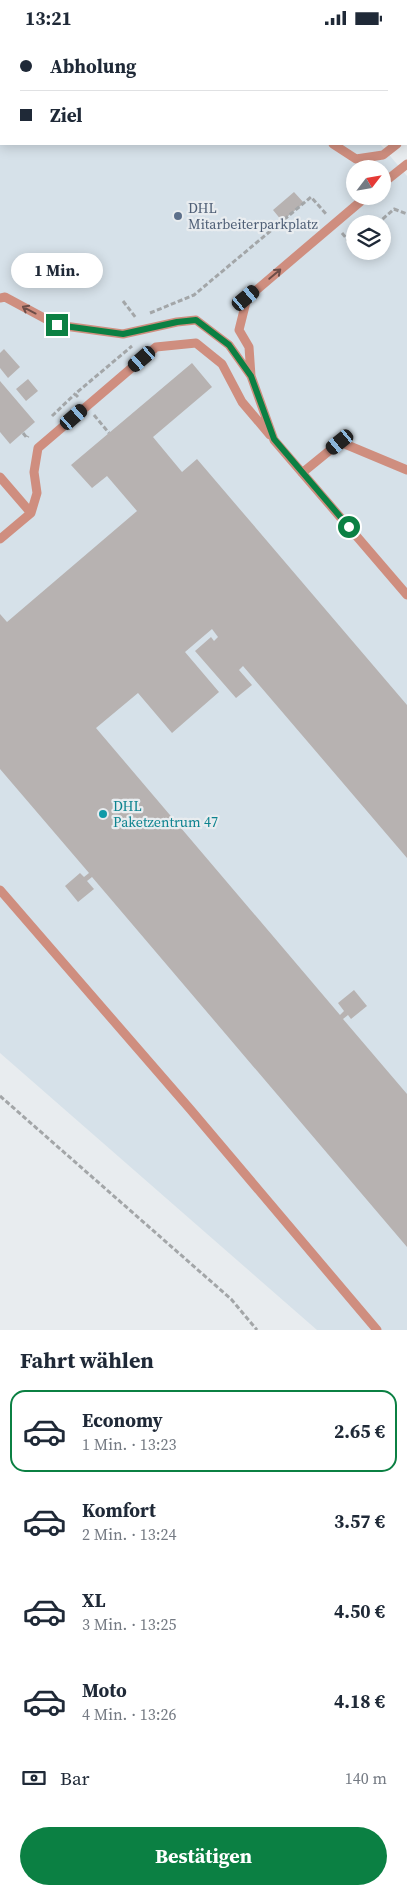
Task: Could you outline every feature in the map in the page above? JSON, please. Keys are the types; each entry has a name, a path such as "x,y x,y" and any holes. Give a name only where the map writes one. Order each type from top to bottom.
{"lane":[{"path":"335,145 356,159 384,155 396,145"},
{"path":"391,177 407,164"},
{"path":"251,376 249,347 240,330 246,298 356,205"},
{"path":"0,298 5,297 57,325 123,334 177,322 196,320 229,345 251,376 274,439"},
{"path":"0,539 31,513 37,493 34,471 38,448 156,347 196,343 222,364 242,402 407,595"},
{"path":"302,473 340,442 407,471"},
{"path":"0,477 31,513"},
{"path":"0,890 190,1109 377,1330"}],"path":[{"path":"136,318 194,295 311,197 346,238"},
{"path":"387,215 394,209 407,214"},
{"path":"46,421 135,343 136,318 123,301"},
{"path":"75,394 109,433"},
{"path":"23,433 27,438 33,432"},
{"path":"0,1096 231,1299 257,1330"}],"shaded area":[{"name":"DHL Paketzentrum 47","path":"0,145 381,145 407,176 407,1330 317,1330 0,1053"}],"building":[{"path":"294,192 304,203 282,221 273,210"},
{"path":"4,349 20,367 8,378 0,368 0,353"},
{"name":"DHL Paketzentrum 47","path":"192,363 212,387 153,437 182,472 197,459 407,705 407,858 243,666 239,670 252,685 236,698 195,651 211,637 214,641 218,637 212,629 185,652 219,692 172,733 138,693 96,728 340,1015 344,1011 338,1003 354,990 367,1006 351,1019 348,1015 343,1019 407,1094 407,1247 92,877 87,881 94,889 78,902 65,886 80,873 84,877 89,873 0,769 0,614 7,622 137,511 107,476 92,488 71,465"},
{"path":"28,379 38,391 26,401 16,389"},
{"path":"0,381 35,422 10,444 0,432"}],"place":[{"name":"DHL Mitarbeiterparkplatz","path":"178,216"},
{"name":"DHL Paketzentrum 47","path":"103,814"}],"route":[{"path":"57,325 123,334 177,322 196,320 229,345 251,376 274,439 349,527"}]}
